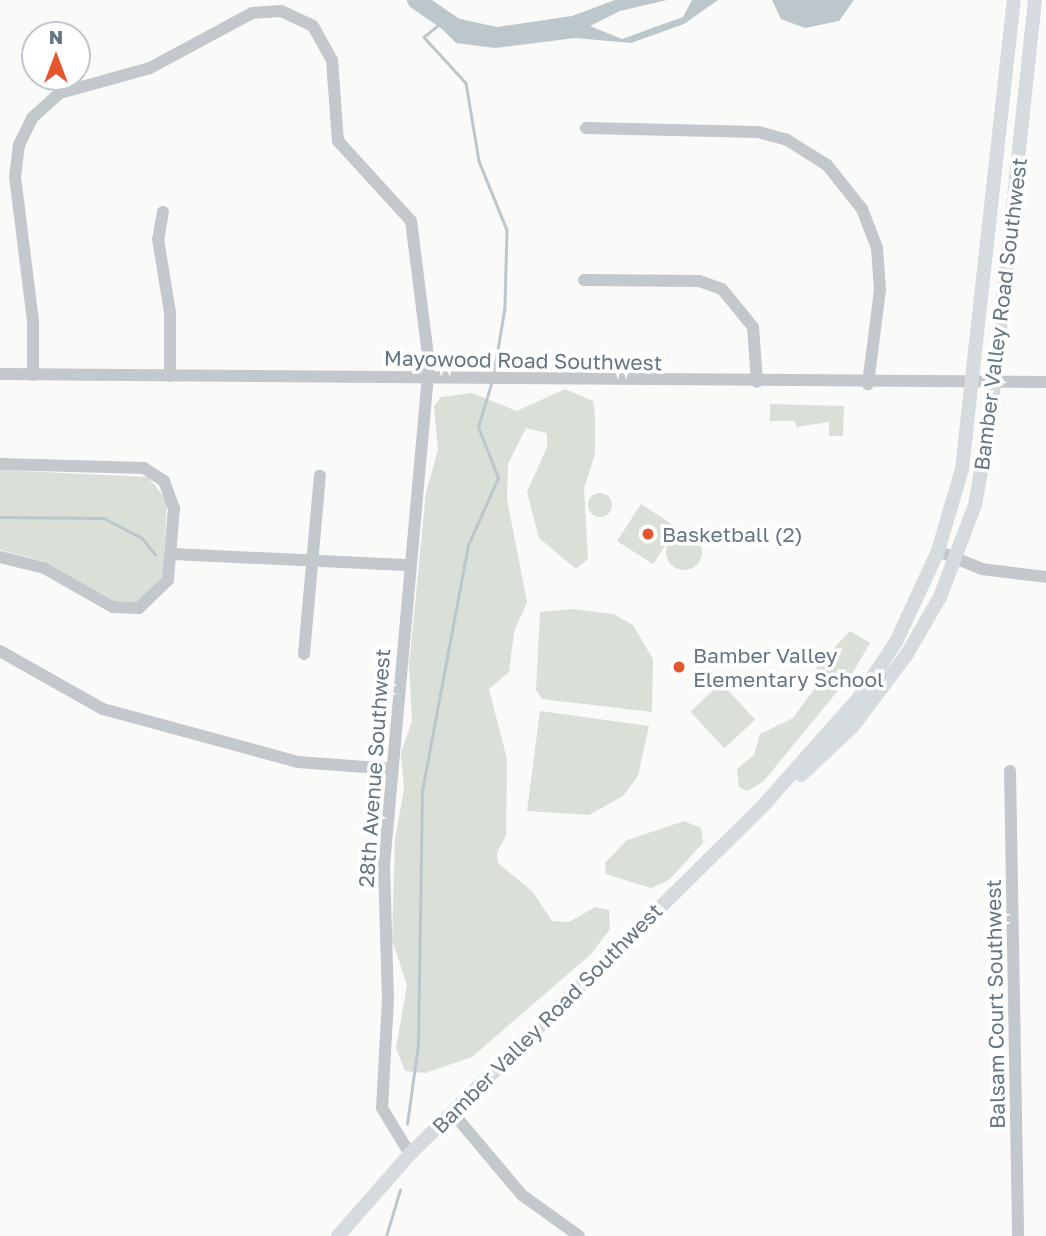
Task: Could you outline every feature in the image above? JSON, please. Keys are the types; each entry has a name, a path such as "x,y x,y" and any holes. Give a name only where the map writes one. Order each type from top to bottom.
{"main road":[{"name":"Bamber Valley Road Southwest","path":"338,1236 410,1154 762,807 858,699 896,642 938,551 962,469 1014,0"},
{"name":"Bamber Valley Road Southwest","path":"762,807 819,761 877,697 925,625 957,559 983,468 1035,0"}],"street":[{"name":"28th Avenue Southwest","path":"33,375 33,321 16,216 16,155 27,126 60,93 150,68 243,17 271,9 306,20 324,40 332,60 338,141 411,221 429,377 384,865 388,998 382,1108 410,1154"},
{"path":"586,128 745,130 786,140 827,165 862,209 877,248 880,290 868,384"},
{"path":"163,212 158,239 170,312 170,376"},
{"path":"584,280 699,281 722,289 753,327 757,382"},
{"name":"Mayowood Road Southwest","path":"0,374 973,385 1046,382"},
{"path":"0,464 150,471 173,500 173,554 159,595 130,609 113,607 25,560 0,557"},
{"path":"304,654 308,561 320,476"},
{"path":"938,551 982,569 1046,577"},
{"path":"173,554 410,565"},
{"path":"0,651 103,709 309,765 392,769"},
{"name":"Balsam Court Southwest","path":"1010,771 1018,1236"},
{"path":"452,1112 522,1195 579,1236"}],"shaded area":[{"path":"615,0 667,0 620,11 590,26 622,39 683,17 692,0 718,0 684,24 631,43 575,38 495,48 456,43 437,24 451,17 497,27 572,16"},
{"path":"772,0 854,0 839,21 805,28 781,19"},
{"path":"565,389 593,401 595,454 584,488 588,559 576,569 539,538 527,492 547,447 547,433 526,428 508,464 507,499 527,602 514,632 509,672 489,689 507,759 506,835 497,853 498,863 533,892 552,921 569,922 595,907 609,910 610,929 591,954 472,1057 425,1073 405,1071 396,1048 407,985 392,940 395,839 404,790 401,753 412,721 409,666 426,492 438,450 434,406 441,397 472,393 517,411"},
{"path":"770,404 844,406 843,436 829,436 829,422 796,427 795,421 770,421"},
{"path":"0,470 148,477 167,501 163,578 137,602 115,601 46,562 0,550"},
{"path":"600,493 611,500 612,505 605,516 600,517 589,510 588,505 595,494"},
{"name":"Basketball (2)","path":"641,504 677,527 653,564 617,541"},
{"path":"684,534 697,539 702,552 697,565 684,570 671,565 666,552 671,539"},
{"path":"572,609 613,614 633,625 653,659 652,712 542,699 536,690 540,612"},
{"path":"850,631 870,643 854,671 763,782 747,791 739,787 737,769 754,755 760,734 793,718 815,688 817,666"},
{"path":"721,683 755,720 724,748 690,712"},
{"path":"540,711 649,726 638,776 623,796 589,815 527,811"},
{"path":"684,821 701,828 703,843 669,880 651,888 606,874 605,863 627,840"}],"waterway":[{"path":"416,0 461,31"},
{"path":"439,25 424,37 466,83 479,161 507,230 505,308 494,374"},
{"path":"407,1124 418,1045 422,791 468,545 498,478 478,427 492,381"},
{"path":"0,517 104,518 142,538 155,554"},
{"path":"386,1236 400,1190"}],"place":[{"name":"Basketball (2)","path":"648,534"},
{"name":"Bamber Valley Elementary School","path":"679,667"}]}
